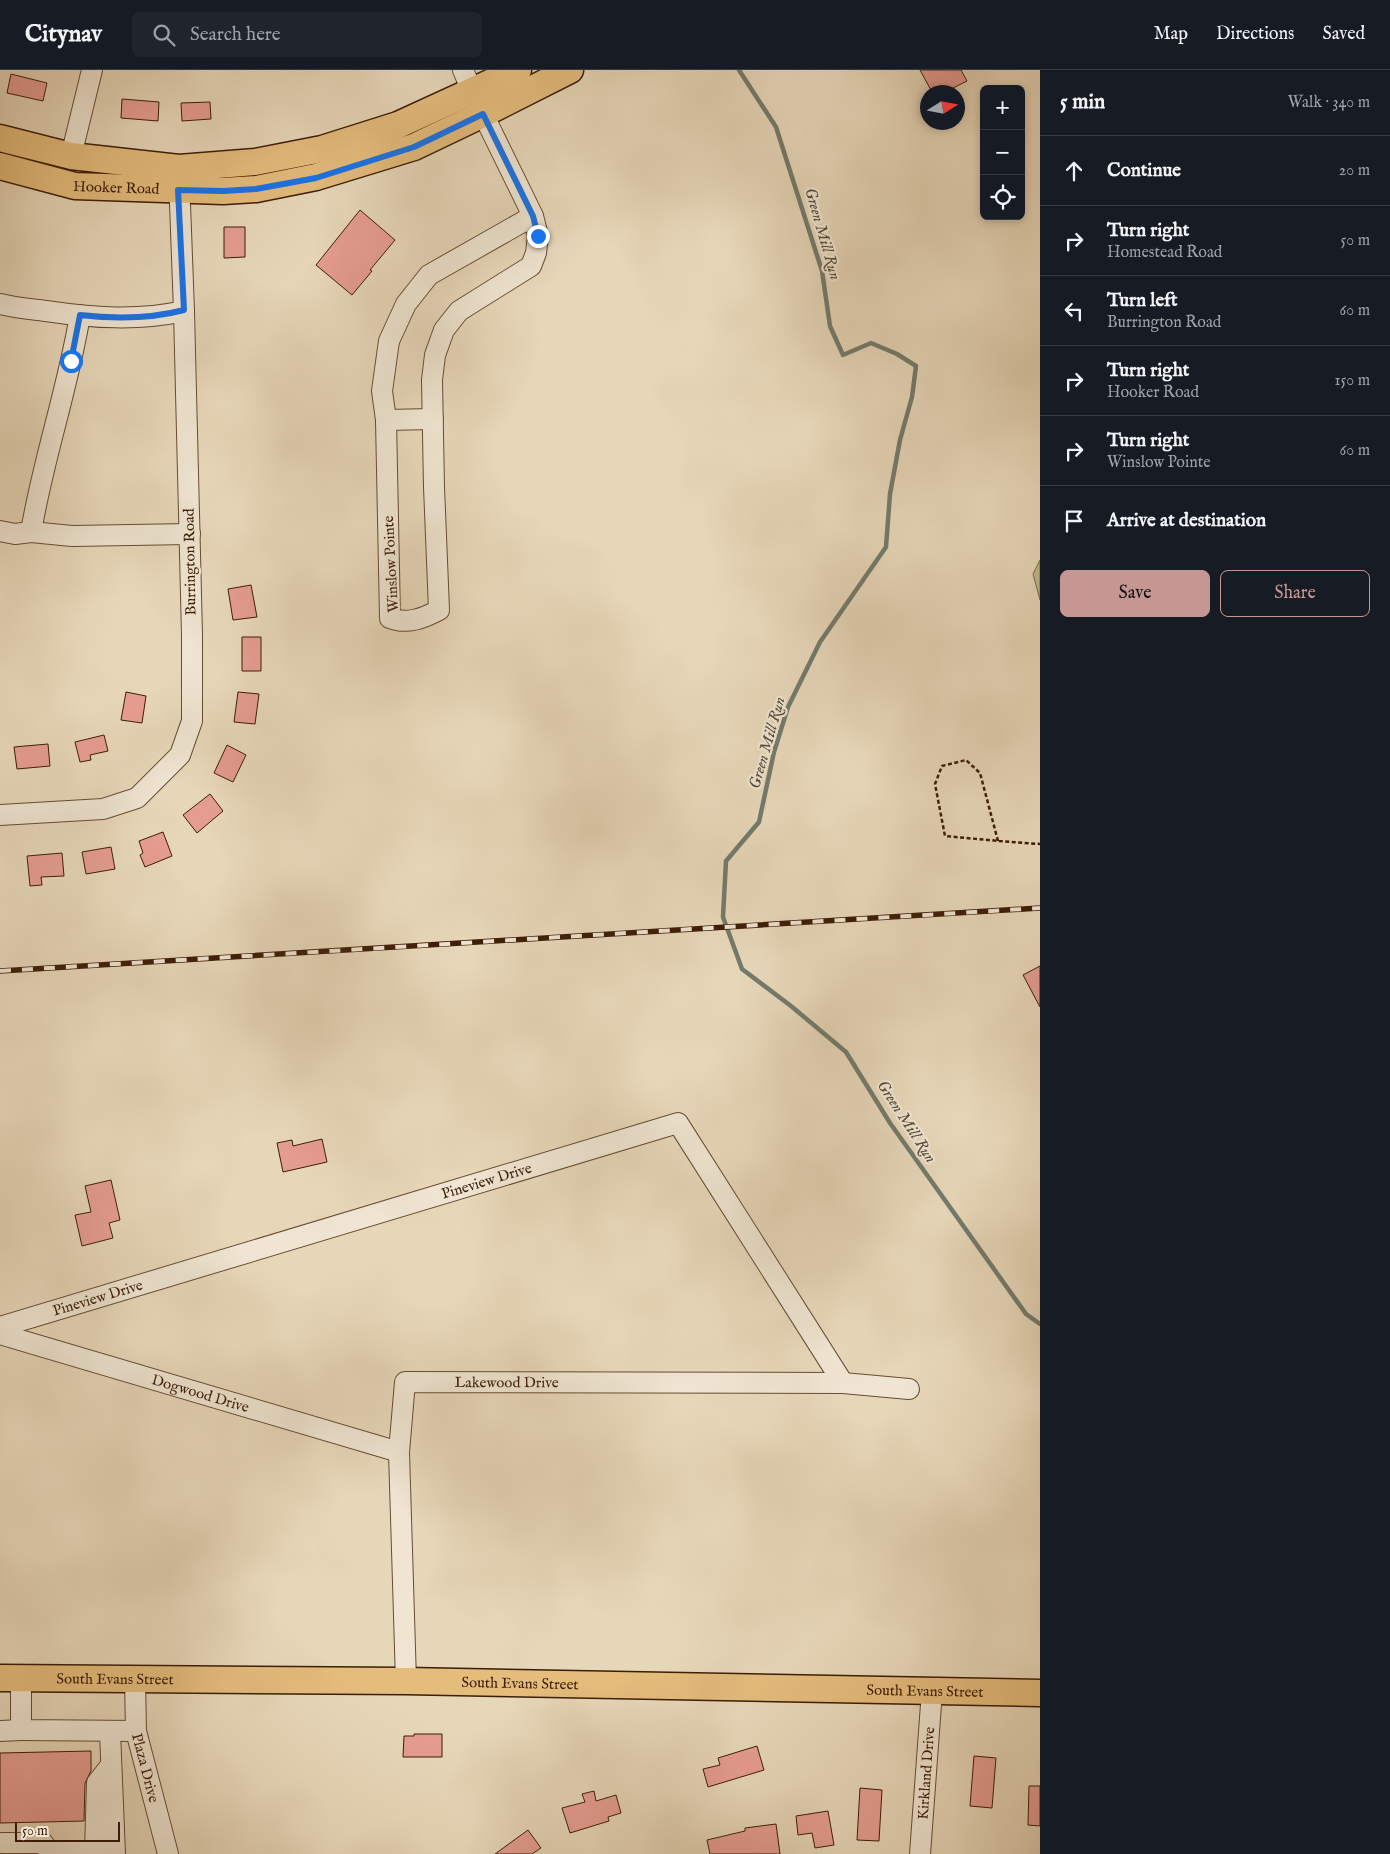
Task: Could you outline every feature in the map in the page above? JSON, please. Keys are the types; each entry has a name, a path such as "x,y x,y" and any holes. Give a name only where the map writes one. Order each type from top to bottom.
{"main road":[{"name":"Hooker Road","path":"0,166 76,186 178,179 322,149 398,126 468,80 518,70"},
{"name":"Hooker Road","path":"0,138 223,191 256,189 316,178 414,147 570,70"},
{"name":"South Evans Street","path":"11,1678 406,1681 1040,1693"}],"street":[{"path":"71,156 92,70"},
{"name":"Winslow Pointe","path":"483,114 533,216 538,236 536,253 531,266 459,311 444,330 435,355 432,380 439,610 424,618 399,622 390,618 386,420 382,391 389,341 406,304 429,275 533,216"},
{"name":"Burrington Road","path":"0,815 103,809 137,798 180,755 192,721 190,534 184,310 178,179"},
{"path":"0,304 113,319 165,315 184,310"},
{"path":"31,532 45,461 66,385 80,315"},
{"path":"386,420 433,419"},
{"path":"0,531 14,534 31,532 72,536 190,534"},
{"name":"Pineview Drive","path":"0,1327 678,1123 843,1383"},
{"name":"Dogwood Drive","path":"0,1334 399,1452"},
{"name":"Lakewood Drive","path":"406,1681 399,1452 405,1382 843,1383 909,1389"},
{"path":"11,1678 21,1730"},
{"name":"Plaza Drive","path":"135,1680 136,1731 168,1854"},
{"name":"Kirkland Drive","path":"920,1854 932,1691"},
{"path":"0,1731 136,1731"},
{"path":"110,1732 115,1854"},
{"path":"2,1843 43,1843 48,1851 97,1853 97,1783 111,1765"}],"path":[{"path":"998,841 980,773 966,760 942,766 935,784 945,836 998,841 1040,844"}],"green space":[{"path":"1040,560 1040,600 1033,574"}],"building":[{"path":"920,70 961,70 967,81 959,85 928,85"},
{"path":"11,74 47,83 43,101 7,93"},
{"path":"122,99 159,102 158,121 121,118"},
{"path":"210,102 211,119 182,121 181,103"},
{"path":"360,210 395,240 352,295 316,265"},
{"path":"224,227 245,227 245,257 224,258"},
{"path":"251,585 257,617 233,620 228,589"},
{"path":"242,637 261,637 261,671 242,671"},
{"path":"126,692 146,696 142,723 121,720"},
{"path":"238,692 259,694 255,724 234,722"},
{"path":"104,735 108,751 90,755 91,760 80,762 75,742"},
{"path":"48,744 50,766 17,769 14,747"},
{"path":"227,745 246,755 233,782 214,773"},
{"path":"210,794 223,811 197,833 183,815"},
{"path":"163,832 172,856 145,867 140,855 143,853 139,841"},
{"path":"111,847 115,869 86,874 82,852"},
{"path":"62,853 64,876 41,877 42,885 30,886 27,856"},
{"path":"1040,966 1040,1007 1023,975"},
{"path":"322,1139 327,1162 283,1172 277,1143 292,1140 293,1146"},
{"path":"111,1180 120,1220 109,1223 113,1238 82,1246 75,1215 91,1212 85,1186"},
{"path":"414,1734 442,1734 442,1757 403,1757 404,1736 414,1736"},
{"path":"757,1746 764,1770 708,1787 703,1769 720,1765 718,1758"},
{"path":"91,1751 91,1771 85,1783 84,1821 0,1823 0,1753"},
{"path":"974,1756 996,1758 992,1808 970,1806"},
{"path":"1029,1786 1040,1786 1040,1826 1028,1825"},
{"path":"860,1788 882,1790 879,1841 857,1840"},
{"path":"594,1791 596,1801 616,1795 621,1813 608,1817 609,1821 570,1833 562,1808 585,1802 582,1794"},
{"path":"828,1811 834,1845 815,1848 812,1833 798,1835 796,1816"},
{"path":"776,1824 780,1854 710,1854 707,1840 745,1831 745,1828"},
{"path":"528,1830 541,1848 532,1854 495,1854"}],"waterway":[{"name":"Green Mill Run","path":"739,70 776,127 822,271 830,326 843,355 871,343 897,354 916,366 912,397 900,440 890,494 886,547 820,642 788,707 774,752 759,822 726,861 723,917 742,969 791,1006 846,1052 890,1123 1026,1314 1040,1324"}],"railway":[{"path":"0,971 1040,908"}],"route":[{"path":"71,361 80,315 113,319 165,315 184,310 178,190 223,191 256,189 316,178 414,147 483,114 533,216 538,236"}]}
